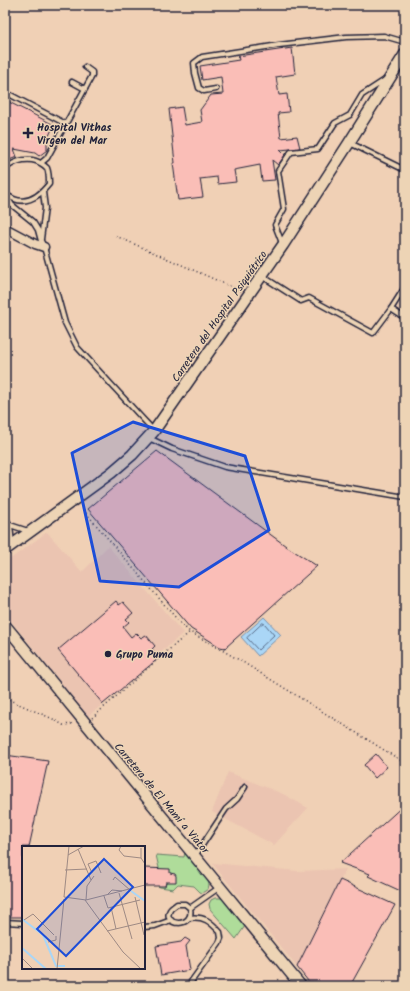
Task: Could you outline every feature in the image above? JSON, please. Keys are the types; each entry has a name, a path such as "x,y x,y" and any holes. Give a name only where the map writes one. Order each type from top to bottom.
{"street":[{"name":"Carretera del Hospital Psiquiátrico","path":"7,549 111,473 132,455 151,434 283,245 405,54"},
{"path":"5,228 35,244 43,244"},
{"name":"Carretera de El Mamí a Viator","path":"5,625 301,986"}],"lane":[{"path":"216,89 204,91 199,88 194,63 202,57 279,45 346,37 384,36 405,42"},
{"path":"41,163 47,158 92,76 92,72 85,67"},
{"path":"283,245 275,225 284,209 278,171 291,152 318,149 336,122 350,115 362,95 392,75"},
{"path":"72,82 85,89"},
{"path":"5,92 66,124"},
{"path":"349,143 405,170"},
{"path":"5,169 10,165 21,161 28,159 36,160 47,168 49,184 43,192 33,199 22,201 13,199 5,194"},
{"path":"43,192 45,208 43,244"},
{"path":"5,194 12,205 33,222 38,230 64,323 77,347 141,417 151,434 172,449 225,467 405,497"},
{"path":"261,276 301,301 308,298 373,333 405,287"},
{"path":"391,309 405,318"},
{"path":"5,518 10,525 30,532"},
{"path":"7,549 10,525"},
{"path":"195,856 226,809 237,799 245,787"},
{"path":"190,908 220,886"},
{"path":"188,986 221,938 220,932 206,919 197,917 189,918 182,923 176,924 170,920 170,910 178,904 185,904 190,908 191,913 189,918"},
{"path":"145,927 155,926 170,920"},
{"path":"5,922 22,923"}],"path":[{"path":"116,236 248,295"},
{"path":"86,513 181,624 190,632 241,661 405,763"},
{"path":"5,698 53,719 63,726 83,720 190,632"},
{"path":"273,986 288,970"}],"highlighted area":[{"path":"133,422 245,456 269,530 179,587 100,581 72,453"}],"shaded area":[{"path":"47,532 82,572 108,546 183,633 88,716 5,613 5,563"},
{"path":"228,772 283,794 308,808 274,845 212,812"},
{"path":"212,863 298,871 346,869 297,967"}],"green space":[{"path":"185,852 208,881 208,889 202,893 194,886 178,884 173,889 158,886 159,868 156,855 184,857"},
{"path":"215,898 222,898 245,926 236,939 210,909 209,904 211,900"}],"water":[{"path":"264,617 281,635 258,656 241,637"}],"building":[{"path":"292,48 295,74 276,77 279,95 287,94 289,112 278,113 281,138 297,136 300,148 280,150 285,155 278,165 272,160 275,180 262,181 260,165 234,170 236,182 218,184 217,177 200,179 203,197 178,200 173,163 175,163 169,109 182,107 185,125 202,122 200,110 211,95 223,94 221,77 202,80 200,66 239,60 238,56"},
{"name":"Hospital Vithas Virgen del Mar","path":"5,100 54,125 47,140 47,150 39,156 35,153 14,149 17,157 9,160 5,150"},
{"path":"157,451 286,546 317,566 225,648 220,647 191,629 88,509"},
{"name":"Grupo Puma","path":"116,601 119,605 123,602 133,613 126,619 129,622 123,627 131,637 136,633 141,638 146,635 155,646 152,649 159,658 103,704 58,650"},
{"path":"376,754 387,767 375,778 364,765"},
{"path":"5,755 48,761 29,846 22,846 22,917 5,917"},
{"path":"405,804 405,893 368,876 370,874 340,863"},
{"path":"145,868 170,869 170,873 175,874 176,876 176,882 166,882 165,886 145,886"},
{"path":"340,880 395,905 350,986 312,986 297,967"},
{"path":"185,938 190,941 186,946 190,970 161,975 156,946 181,942"}],"place":[{"name":"Hospital Vithas Virgen del Mar","path":"28,133"},
{"name":"Grupo Puma","path":"108,654"}]}
